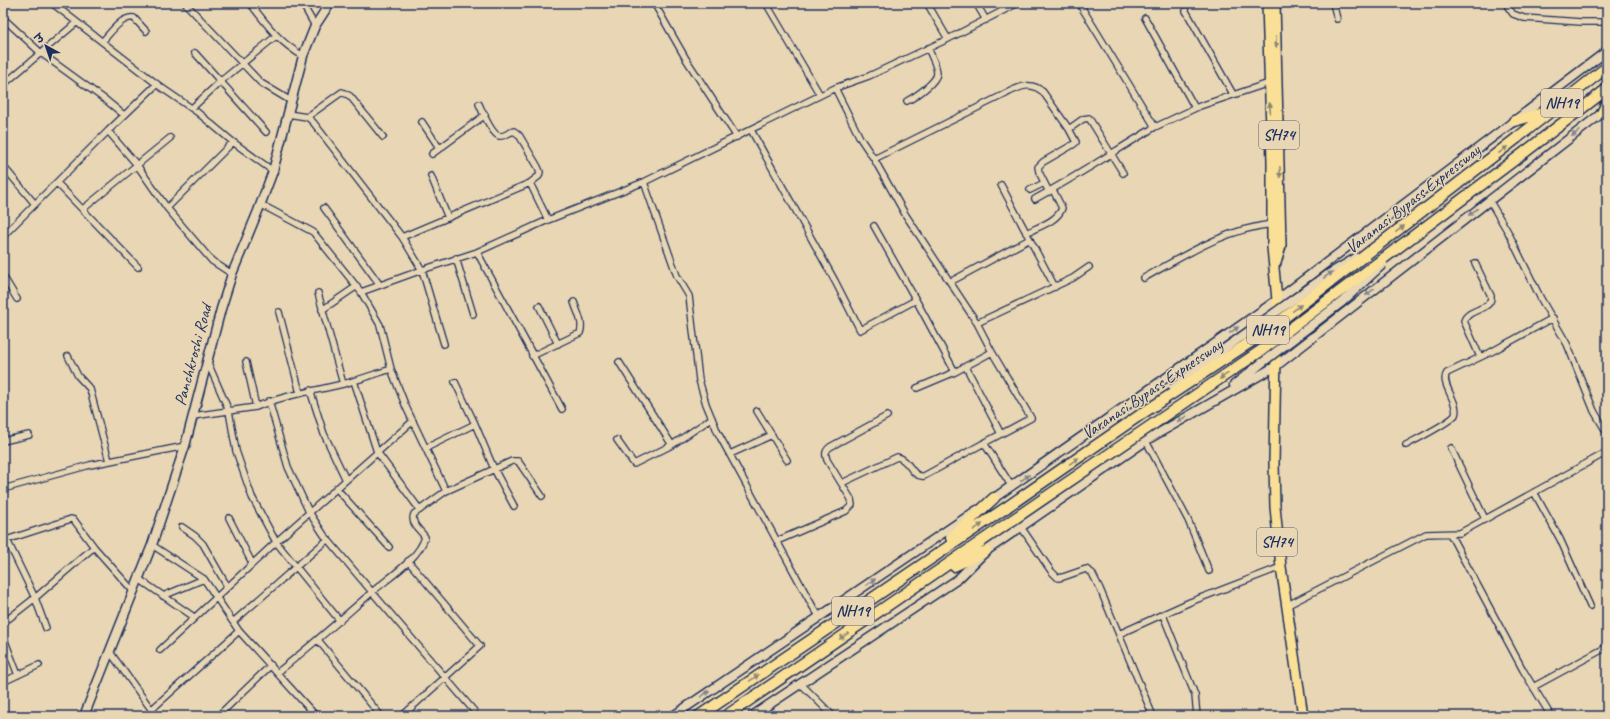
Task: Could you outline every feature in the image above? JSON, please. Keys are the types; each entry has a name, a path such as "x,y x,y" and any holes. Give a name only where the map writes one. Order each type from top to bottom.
{"highway":[{"name":"Varanasi Bypass Expressway","path":"699,716 1267,331 1387,240 1607,67"},
{"name":"Varanasi Bypass Expressway","path":"726,716 1262,350 1607,89"},
{"path":"1604,111 1607,103"},
{"path":"1514,122 1552,110"},
{"path":"914,569 964,527 994,498"},
{"path":"929,577 986,551"}],"main road":[{"name":"SH74","path":"1275,4 1268,83 1273,224 1272,247 1277,300 1274,492 1280,566 1303,716"},
{"name":"SH74","path":"1274,266 1281,246 1275,4"}],"street":[{"path":"53,3 76,23 103,41 157,84 192,108 233,142 273,171"},
{"path":"185,3 261,83 291,101"},
{"path":"250,3 276,36 289,48 303,56"},
{"path":"302,3 315,26"},
{"name":"Panchkroshi Road","path":"84,716 152,545 184,446 200,384 208,363 221,309 232,274 273,171 303,56 315,26 330,3"},
{"path":"654,3 686,59 737,137"},
{"path":"766,3 820,95"},
{"path":"927,3 948,39"},
{"path":"976,3 986,20"},
{"path":"361,292 477,252 548,220 644,182 820,95 869,76 948,39 1018,3"},
{"path":"1079,3 1156,127"},
{"path":"1333,3 1337,19"},
{"path":"1507,3 1513,14 1524,18 1581,22 1607,22"},
{"path":"1186,11 1233,94"},
{"path":"3,18 41,53 124,115"},
{"path":"103,41 122,21 131,18 134,18 146,31"},
{"path":"1145,18 1195,108"},
{"path":"3,85 76,23"},
{"path":"192,108 242,63 276,36"},
{"path":"907,102 919,94 936,77 936,66 928,48"},
{"path":"673,716 938,535 1012,487 1277,300 1607,51"},
{"path":"194,53 266,132"},
{"path":"1035,199 1051,191 1111,153 1156,127 1195,108 1268,83"},
{"path":"3,236 157,84"},
{"path":"874,159 1021,87 1032,85 1038,87 1069,129 1076,142 1043,162 1038,167 1037,169 1044,183 1062,208 1056,218 1026,233"},
{"path":"835,88 860,138 874,159 905,214 978,323 992,352 1031,418 924,476 916,475 905,459 898,457 842,483"},
{"path":"307,117 342,92 350,96 383,137"},
{"path":"402,236 538,179 540,172 519,135 514,131 498,136 493,130 479,104"},
{"path":"752,716 958,579 986,551 1146,441 1276,366 1604,111"},
{"path":"288,114 307,117 402,236 422,270 444,344"},
{"path":"432,154 485,115"},
{"path":"1069,129 1083,119 1089,118 1123,173"},
{"path":"422,122 440,149"},
{"path":"751,130 836,281 860,330 916,300"},
{"path":"108,131 137,165 167,208 212,261 232,274"},
{"path":"83,210 170,138"},
{"path":"167,208 233,142"},
{"path":"3,166 35,204"},
{"path":"431,176 448,218"},
{"path":"644,182 677,276 689,296 699,380 706,404 730,454 813,608 820,617"},
{"path":"57,183 138,267"},
{"path":"530,183 548,220"},
{"path":"1030,190 1044,183"},
{"path":"1001,184 1055,287"},
{"path":"1489,200 1508,232 1541,299 1567,344 1594,411 1607,433"},
{"path":"260,204 312,232 361,292 380,326 390,369 446,491"},
{"path":"324,208 380,285"},
{"path":"1144,278 1208,242 1253,226 1273,224"},
{"path":"874,226 955,372"},
{"path":"950,282 1030,239"},
{"path":"1205,406 1342,302 1408,240"},
{"path":"477,252 562,409"},
{"path":"456,258 473,314"},
{"path":"1475,263 1491,296 1489,304 1467,315 1464,321 1480,357"},
{"path":"978,323 1073,278 1089,267"},
{"path":"3,276 17,299"},
{"path":"322,310 357,286"},
{"path":"318,293 343,384"},
{"path":"532,356 580,333 582,328 581,322 574,302"},
{"path":"539,306 558,344"},
{"path":"279,312 300,393"},
{"path":"1406,445 1447,422 1454,416 1455,412 1445,381 1445,375 1553,318"},
{"path":"917,388 966,367 992,352"},
{"path":"68,356 78,376 90,389 110,461"},
{"path":"246,362 256,407"},
{"path":"619,362 672,445"},
{"path":"208,363 229,411 236,451 252,497 276,542 340,621"},
{"path":"966,367 1001,434"},
{"path":"192,416 256,407 269,401 310,390 343,384 390,369"},
{"path":"354,381 378,452 420,510"},
{"path":"455,382 494,469 514,506"},
{"path":"310,390 324,434 346,480"},
{"path":"269,401 288,467 309,512 328,539 474,711"},
{"path":"757,411 787,460"},
{"path":"777,541 840,514 850,508 852,505 850,498 828,460 826,451 830,447 887,416"},
{"path":"617,440 634,464 672,445 712,418"},
{"path":"160,650 252,563 413,421"},
{"path":"426,448 475,424"},
{"path":"730,454 772,434"},
{"path":"3,441 29,435"},
{"path":"1146,441 1188,520 1209,571"},
{"path":"984,443 1012,487"},
{"path":"3,489 90,465 184,446"},
{"path":"1450,448 1485,519"},
{"path":"1286,606 1426,534 1460,533 1607,452"},
{"path":"278,672 318,640 408,561 423,544 425,537 413,522 412,518 414,514 446,491 512,461 518,461 542,496"},
{"path":"336,488 390,547"},
{"path":"1534,492 1560,539 1590,606"},
{"path":"230,518 252,563"},
{"path":"46,628 35,598 5,541 71,519 74,520 94,547 134,592"},
{"path":"182,527 196,536 203,544 227,586"},
{"path":"1021,527 1051,571 1058,578 1086,569 1092,573 1153,716"},
{"path":"1450,534 1533,687 1551,716"},
{"path":"233,622 328,539"},
{"path":"152,545 204,579 239,631 278,672 316,716"},
{"path":"3,623 35,598 94,547"},
{"path":"402,716 480,646 408,561"},
{"path":"1119,634 1190,602 1280,566"},
{"path":"139,579 194,617"},
{"path":"163,596 204,579"},
{"path":"1163,615 1195,695 1197,716"},
{"path":"151,710 239,631"},
{"path":"3,636 18,675"},
{"path":"318,640 381,716"},
{"path":"1533,687 1607,647"},
{"path":"110,652 156,716"},
{"path":"3,682 39,665"},
{"path":"218,716 271,665"},
{"path":"800,684 833,716"}]}
